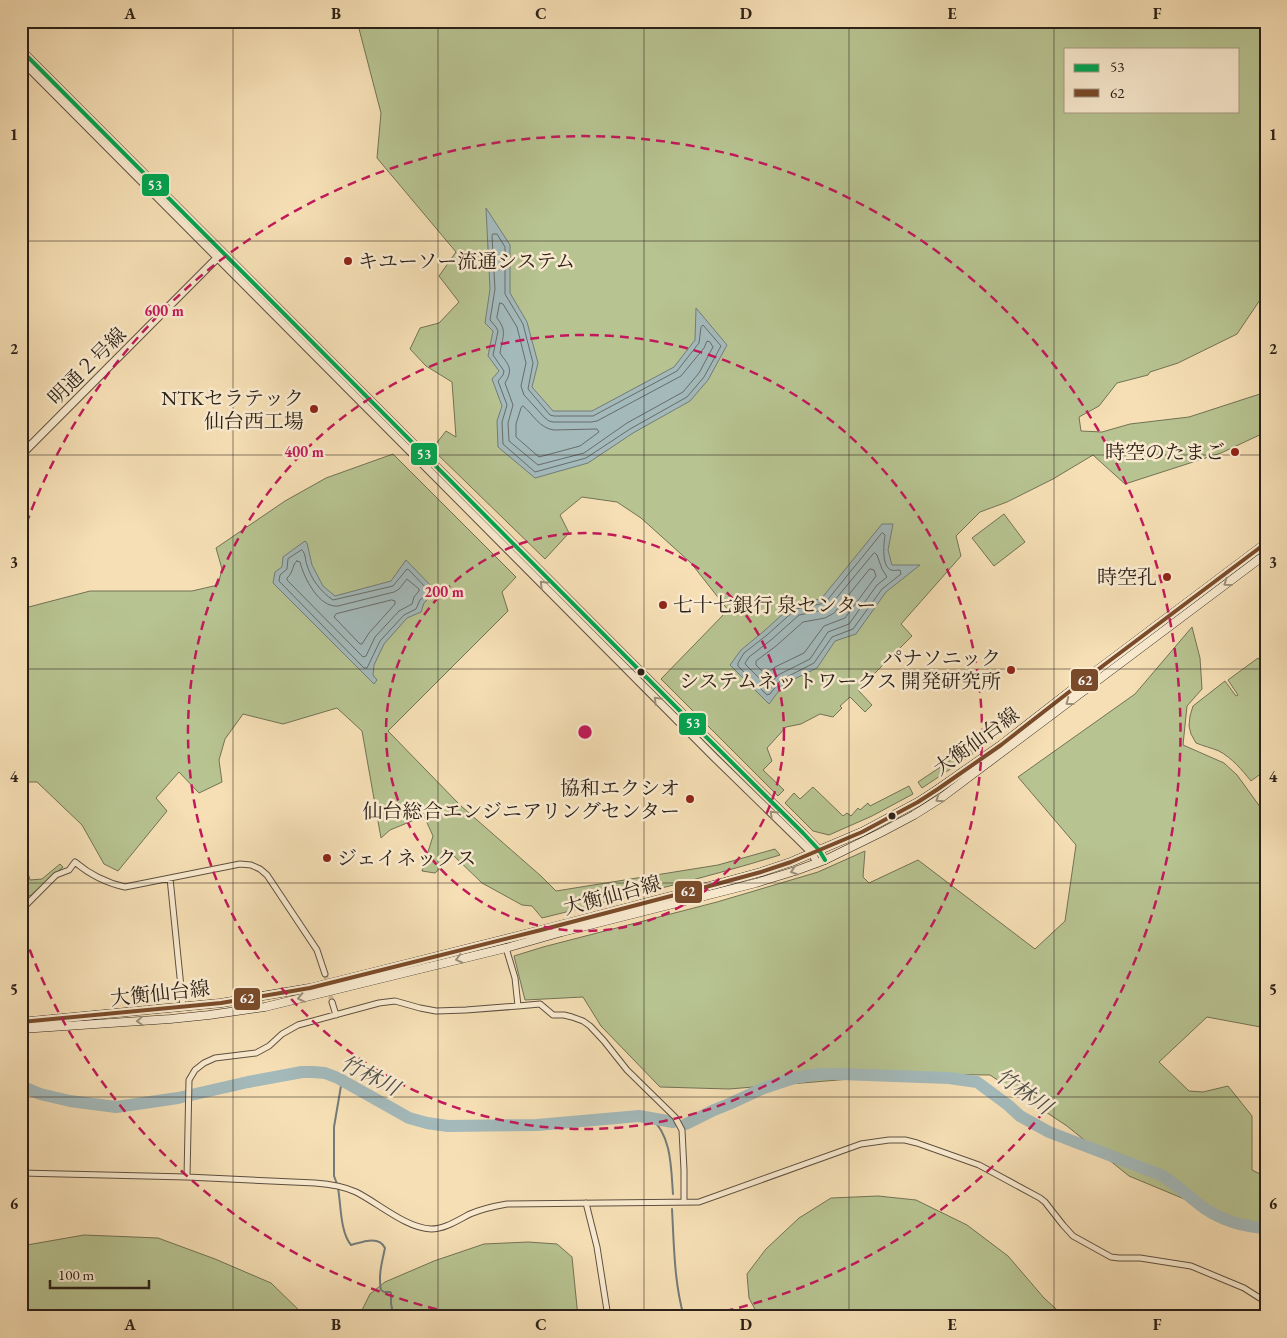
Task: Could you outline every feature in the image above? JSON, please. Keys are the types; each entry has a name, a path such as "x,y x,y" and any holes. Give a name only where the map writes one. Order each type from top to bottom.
{"main road":[{"name":"大衡仙台線","path":"21,1022 221,1003 310,988 717,884 761,872 815,852 862,832 938,789 1001,745 1266,543"},
{"name":"大衡仙台線","path":"21,1029 170,1019 265,1007 506,948 756,883 821,862 914,815 941,798 1266,554"}],"street":[{"path":"21,50 708,751 815,852 821,862"},
{"path":"21,60 221,255"},
{"name":"明通２号線","path":"21,455 221,255"},
{"path":"21,910 56,875 69,870 75,862 95,876 125,887 240,864 251,865 267,875 317,950 325,974"},
{"path":"170,878 183,1007"},
{"path":"506,948 515,978 518,1006"},
{"path":"187,1177 189,1080 195,1070 204,1063 215,1058 256,1054 269,1046 282,1034 298,1025 379,1003 395,1001 436,1011 540,1004 553,1015 564,1015 579,1019 587,1024 599,1035 627,1070 679,1122 682,1130 684,1202"},
{"path":"332,1002 336,1015"},
{"path":"21,1173 187,1177 315,1183 349,1190 410,1224 438,1228 476,1212 507,1204 699,1202 861,1144 876,1141 904,1140 917,1142 979,1164 1040,1198 1073,1236 1111,1257 1140,1258 1191,1266 1244,1288 1266,1302"},
{"path":"586,1203 597,1247 608,1317"}],"green space":[{"path":"357,21 1266,21 1266,291 1237,334 1178,363 1150,372 1148,375 1117,383 1099,406 1079,417 1081,431 1102,432 1130,424 1189,417 1263,393 1266,402 1266,432 1221,453 1125,484 1093,455 1053,479 1007,502 980,512 956,536 961,556 901,624 912,636 858,690 872,705 865,712 850,697 840,706 842,708 833,717 820,714 801,724 786,727 767,748 772,761 763,770 784,790 778,796 661,679 728,610 691,563 641,518 617,502 582,497 560,515 569,533 545,559 432,449 446,431 456,437 452,382 426,366 410,349 420,328 439,323 459,302 439,276 456,252 377,158 381,113"},
{"path":"393,454 516,577 502,592 508,611 388,731 461,806 556,891 718,865 775,849 780,855 692,880 542,918 532,906 522,905 482,883 454,856 435,873 422,871 433,836 424,816 390,830 381,838 362,731 337,708 283,724 243,714 225,739 219,760 222,782 199,793 179,772 156,798 167,811 118,871 104,864 82,825 37,782 21,783 21,609 90,591 192,591 218,585 222,569 216,548 285,501 326,478"},
{"path":"1004,514 1025,542 994,566 972,538"},
{"path":"1192,627 1200,658 1202,689 1187,706 1183,745 1224,763 1237,775 1266,815 1266,1028 1207,1017 1159,1062 1189,1091 1203,1092 1228,1086 1252,1116 1252,1170 1266,1177 1266,1233 1129,1176 1067,1126 990,1075 911,1074 729,1089 660,1087 601,1026 583,997 525,1000 514,956 717,902 818,872 865,851 863,877 869,883 918,860 1035,949 1065,921 1076,845 1018,777 1135,694"},
{"path":"1258,658 1266,668 1266,770 1251,781 1224,754 1196,743 1189,726 1193,706 1225,681 1236,696 1238,695 1228,680"},
{"path":"969,748 973,754 922,788 918,782"},
{"path":"909,786 913,794 872,816 829,835 813,831 785,803 794,793 800,799 813,787 843,816 847,813 851,816 858,808 860,810 868,803 870,806"},
{"path":"21,849 30,880 42,879 60,864 63,867 30,896 21,889"},
{"path":"878,1196 916,1200 967,1225 1008,1256 1044,1298 1065,1317 759,1317 749,1298 747,1274 766,1249 799,1218 831,1198"},
{"path":"84,1235 158,1238 215,1259 271,1283 306,1317 21,1317 21,1246"},
{"path":"528,1242 557,1244 572,1257 578,1317 360,1317 370,1294 385,1282 434,1261 484,1244"}],"water":[{"path":"486,208 510,245 510,293 527,322 538,363 532,387 553,411 592,411 674,367 695,340 696,308 727,345 708,380 690,401 633,433 588,463 535,478 498,447 497,421 502,406 492,379 499,371 488,356 493,331 485,323 490,289"},
{"path":"882,524 893,524 888,550 892,565 920,565 886,592 856,634 835,641 817,668 784,684 769,704 730,665 741,650 794,604 821,599"},
{"path":"305,541 312,565 323,586 335,596 391,581 406,560 436,591 424,603 421,612 407,618 384,644 374,665 373,675 377,680 374,684 273,583 275,572 282,567 283,557"}],"waterway":[{"name":"竹林川","path":"21,1086 40,1094 70,1101 116,1107 178,1098 248,1082 302,1072 313,1072 325,1073 338,1078 409,1118 448,1126 537,1125 639,1116 673,1122"},
{"name":"竹林川","path":"686,1124 764,1088 794,1078 819,1074 949,1078 977,1082 1020,1116 1049,1132 1161,1175 1204,1208 1218,1216 1241,1224 1266,1228"},
{"path":"337,1184 334,1176 334,1127 342,1080"},
{"path":"651,1118 658,1125 667,1143 671,1164 673,1194"},
{"path":"338,1188 343,1225 351,1245 365,1241 375,1241 382,1244 385,1248 380,1285 381,1290 391,1293 394,1317"},
{"path":"672,1209 676,1277 684,1317"}],"tunnel":[{"path":"325,974 332,1002"}],"transit line":[{"name":"53","path":"21,50 803,833 819,850 825,860"},
{"name":"62","path":"21,1022 221,1003 310,988 717,884 791,862 862,832 938,789 1001,745 1266,543"}],"place":[{"name":"キユーソー流通システム","path":"348,261"},
{"name":"NTKセラテック 仙台西工場","path":"314,409"},
{"name":"時空のたまご","path":"1235,452"},
{"name":"時空孔","path":"1167,577"},
{"name":"七十七銀行 泉センター","path":"663,605"},
{"name":"パナソニック システムネットワークス 開発研究所","path":"1011,670"},
{"name":"協和エクシオ 仙台総合エンジニアリングセンター","path":"690,799"},
{"name":"ジェイネックス","path":"327,858"}]}
